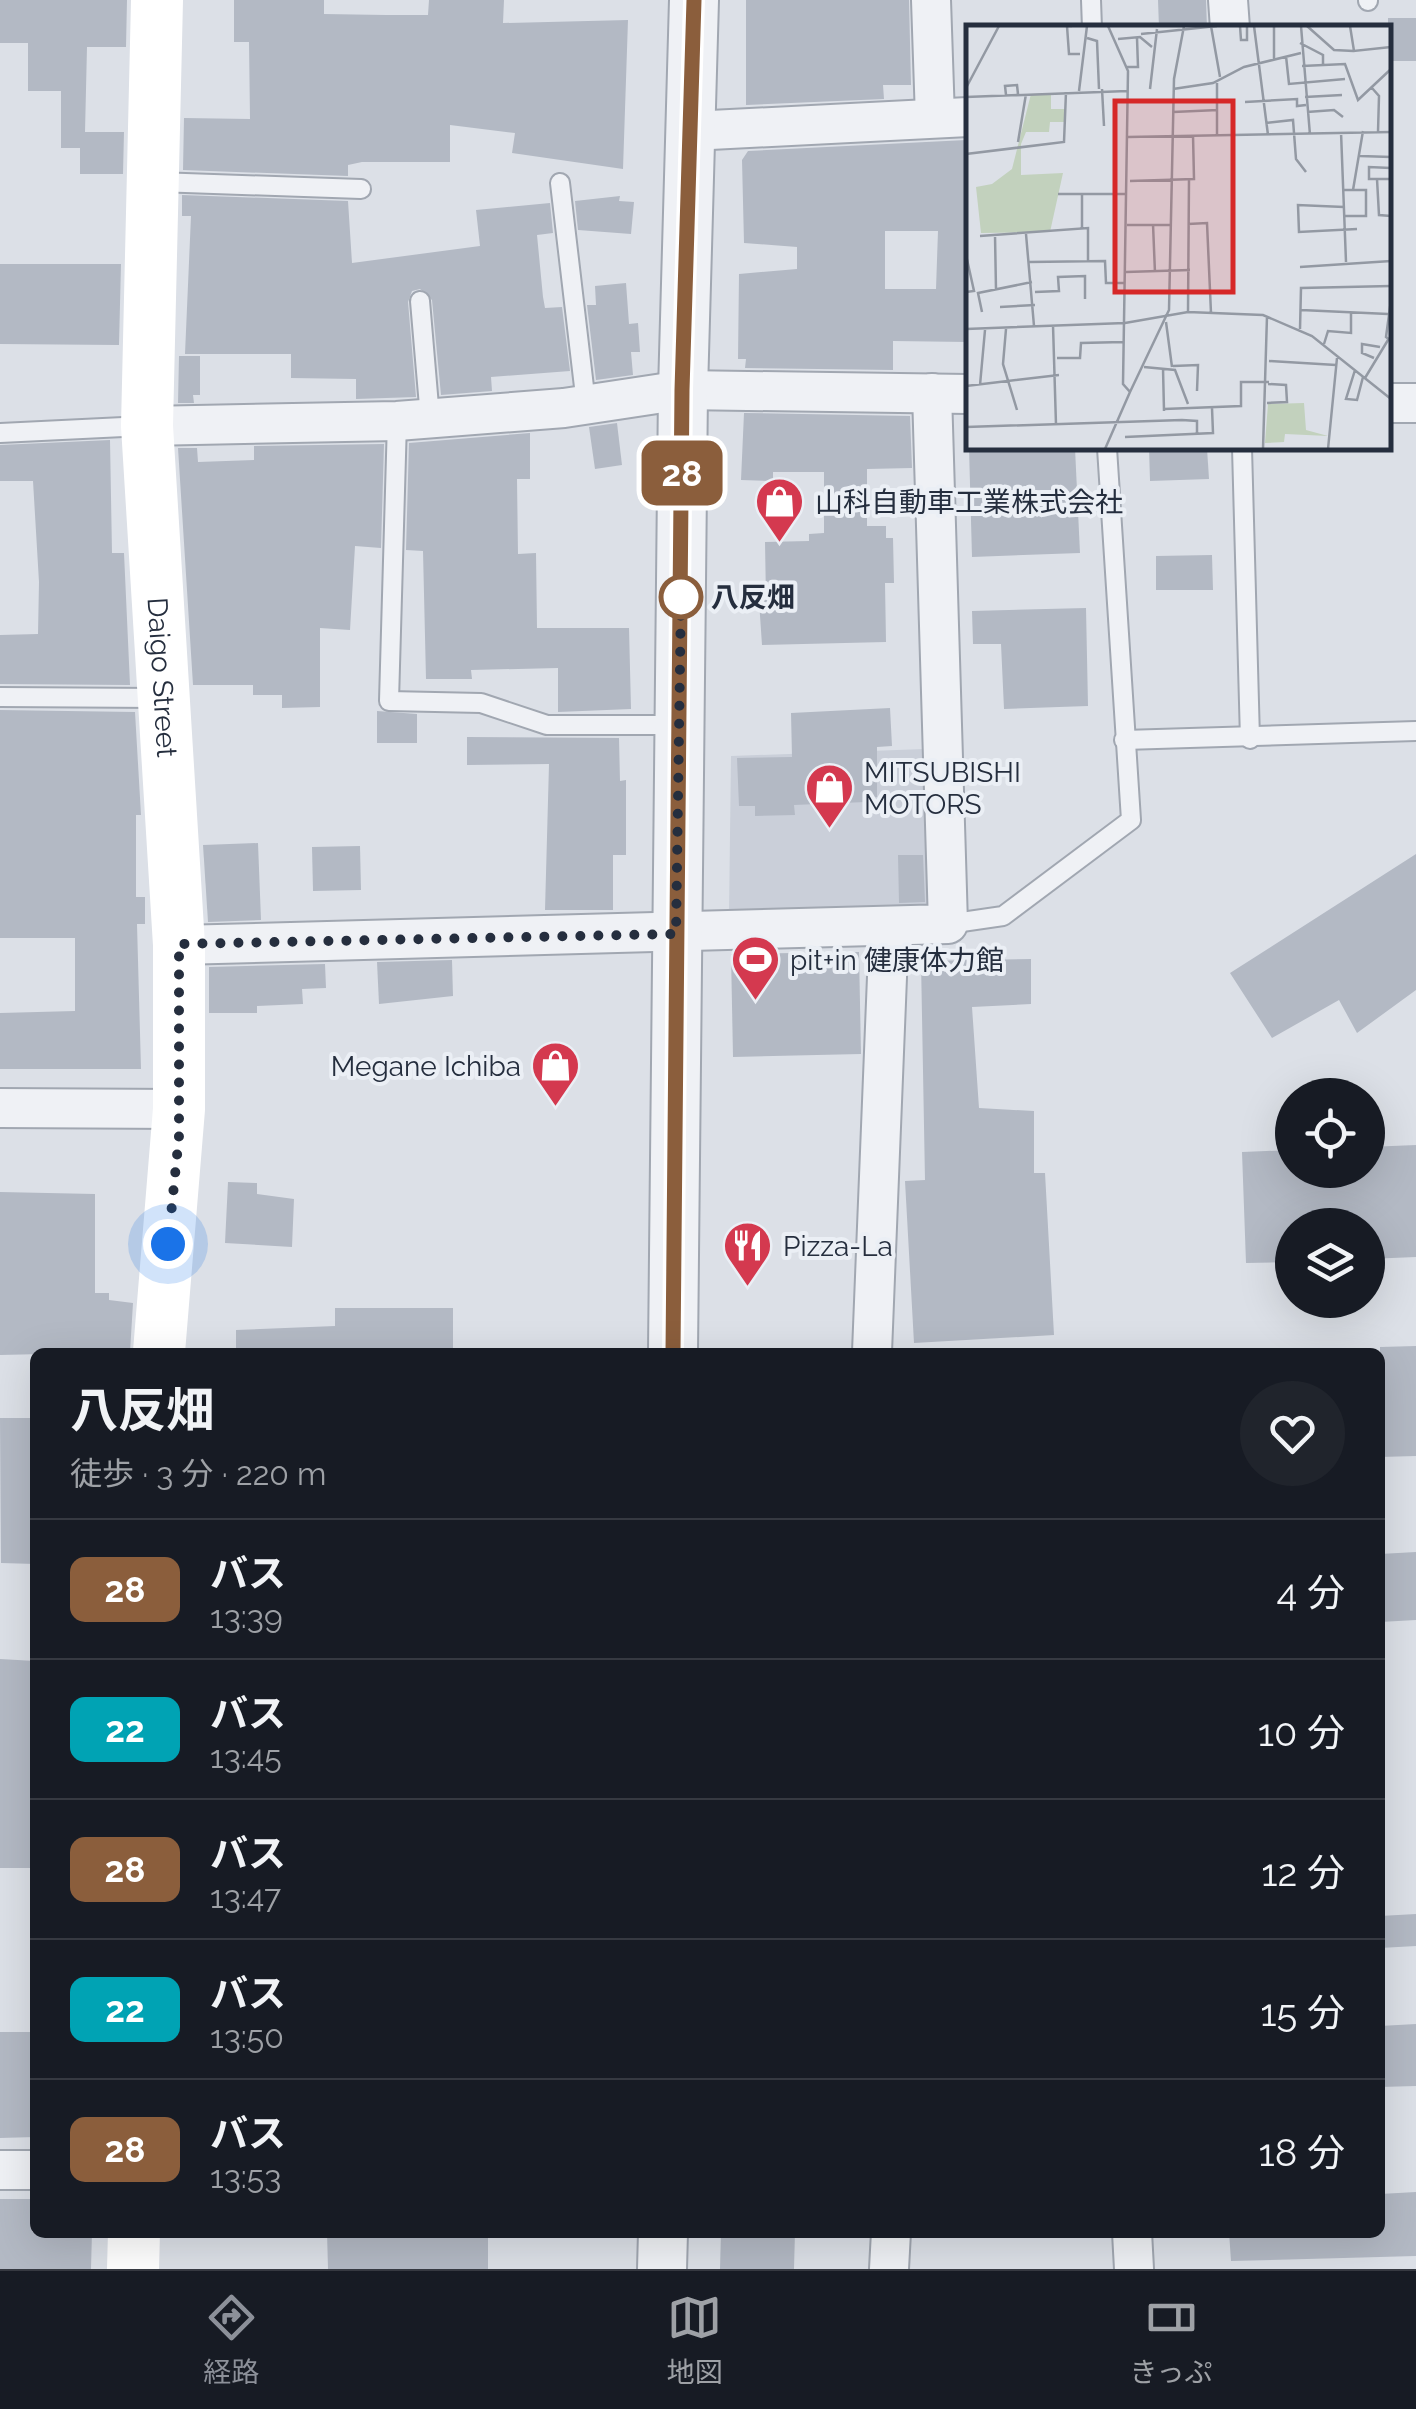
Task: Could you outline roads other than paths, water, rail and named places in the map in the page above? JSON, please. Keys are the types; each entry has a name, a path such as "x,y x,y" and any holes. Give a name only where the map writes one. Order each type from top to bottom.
{"main road":[{"name":"Daigo Street","path":"157,0 147,426 179,944 179,1109 159,1348"},
{"path":"134,2238 134,2269"}],"street":[{"path":"673,1348 682,390 694,0"},
{"path":"692,130 952,118 931,0"},
{"path":"1228,0 1230,25"},
{"path":"147,426 413,420 586,404 682,390 950,393 948,924 179,944"},
{"path":"872,1348 889,927"},
{"path":"0,1108 179,1109"},
{"path":"0,2170 30,2170"},
{"path":"662,2269 663,2238"},
{"path":"889,2269 891,2238"},
{"path":"1132,2238 1134,2269"}],"lane":[{"path":"1091,0 1092,25"},
{"path":"152,182 361,189"},
{"path":"560,183 586,404"},
{"path":"420,301 389,700 481,704 547,725 680,725"},
{"path":"0,432 147,426"},
{"path":"948,924 1003,916 1131,820 1106,450"},
{"path":"1242,450 1250,739"},
{"path":"0,697 163,698"},
{"path":"1124,740 1416,731"}],"place":[{"name":"山科自動車工業株式会社","path":"780,544"},
{"name":"八反畑","path":"681,597"},
{"name":"MITSUBISHI MOTORS","path":"829,830"},
{"name":"pit+in 健康体力館","path":"755,1002"},
{"name":"Megane Ichiba","path":"556,1108"},
{"name":"Pizza-La","path":"748,1288"}]}
